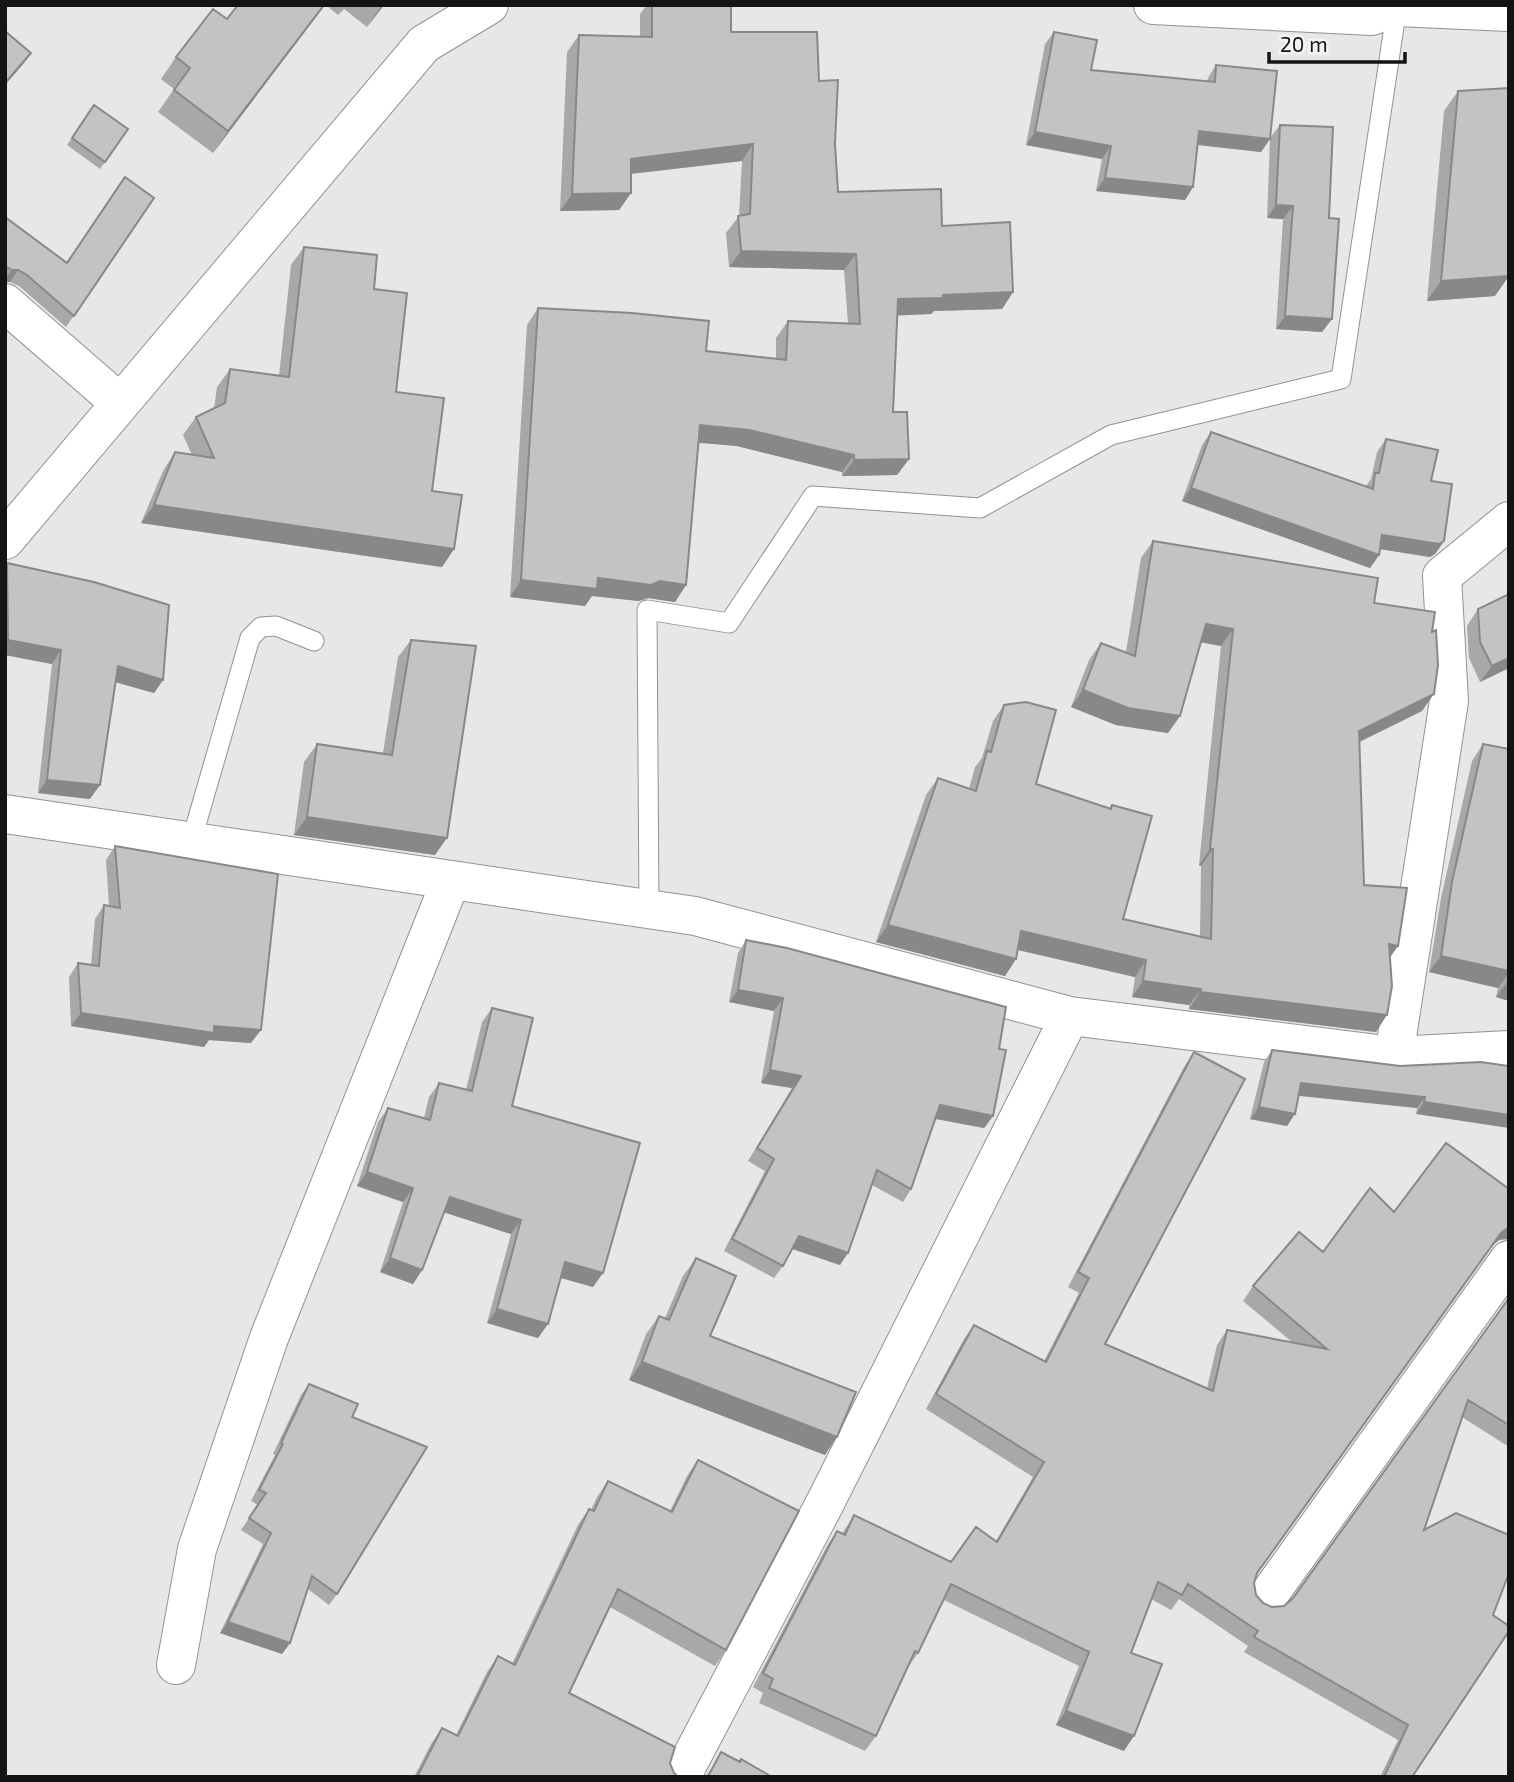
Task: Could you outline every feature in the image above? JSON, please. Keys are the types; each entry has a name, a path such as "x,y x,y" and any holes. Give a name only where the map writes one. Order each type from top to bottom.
{"street":[{"path":"5,540 424,44 489,5"},
{"path":"1153,5 1372,16 1398,6 1509,12"},
{"path":"5,303 120,403"},
{"path":"1394,1056 1449,701 1442,576 1509,522"},
{"path":"5,814 695,916 1070,1016 1394,1056 1509,1050"},
{"path":"176,1665 197,1549 269,1338 452,880"},
{"path":"681,1777 825,1503 1070,1016"},
{"path":"1265,1600 1509,1260"}],"lane":[{"path":"649,909 648,610 729,623 813,496 980,508 1111,435 1341,379 1398,6"},
{"path":"191,842 250,638 261,627 276,626 314,641"}],"building":[{"path":"238,5 324,5 228,131 174,90 190,68 176,57 213,9 227,19"},
{"path":"652,5 731,5 731,32 817,32 819,81 838,80 835,144 838,192 941,189 942,226 1010,222 1013,292 898,299 893,412 907,412 909,459 854,460 854,455 749,430 700,425 686,585 660,581 651,585 598,578 597,589 521,580 538,308 632,313 709,321 706,351 786,360 788,321 860,324 856,254 741,251 738,216 750,214 753,144 631,159 631,193 572,194 579,35 652,37"},
{"path":"5,31 31,53 5,83"},
{"path":"1054,32 1097,40 1091,70 1215,82 1216,65 1277,71 1270,139 1199,131 1193,187 1105,178 1111,146 1035,132"},
{"path":"1509,88 1509,276 1441,281 1458,91"},
{"path":"94,105 128,129 105,162 72,138"},
{"path":"1280,125 1333,127 1329,218 1339,219 1332,319 1285,316 1293,206 1276,205"},
{"path":"125,177 154,198 74,316 27,275 5,266 5,217 67,263"},
{"path":"304,247 377,255 374,289 407,293 396,392 444,398 432,491 462,495 454,549 154,505 175,452 214,458 196,417 225,403 230,369 289,377"},
{"path":"1211,432 1373,489 1386,439 1438,450 1431,481 1452,484 1444,541 1439,544 1382,535 1379,555 1191,488"},
{"path":"1153,541 1378,578 1374,603 1435,612 1432,632 1436,630 1438,665 1434,694 1359,731 1364,885 1407,888 1398,946 1389,944 1392,986 1387,1015 1200,992 1201,989 1143,981 1146,960 1021,931 1016,959 888,925 938,778 976,791 987,751 991,752 1004,705 1026,702 1056,710 1036,784 1111,809 1112,805 1152,816 1123,919 1211,939 1213,849 1210,849 1233,629 1206,624 1180,716 1128,708 1083,690 1101,643 1135,656"},
{"path":"7,563 94,582 169,605 163,680 118,666 100,785 47,780 61,650 8,640"},
{"path":"1509,594 1509,658 1492,666 1480,642 1478,609"},
{"path":"411,640 476,646 447,838 307,817 317,744 392,755"},
{"path":"1483,744 1509,749 1509,971 1441,956 1452,882"},
{"path":"115,846 278,874 261,1030 214,1026 214,1033 81,1013 78,963 99,966 104,905 120,908"},
{"path":"746,940 787,948 1006,1007 999,1049 1006,1050 993,1116 940,1105 911,1189 877,1170 848,1253 799,1236 783,1266 732,1239 774,1159 757,1148 801,1076 770,1070 783,998 738,990"},
{"path":"492,1008 533,1018 512,1106 640,1143 603,1273 565,1262 548,1324 497,1309 521,1220 450,1197 422,1270 390,1258 413,1188 367,1172 388,1108 430,1120 439,1083 472,1091"},
{"path":"1272,1050 1400,1066 1481,1062 1509,1066 1509,1115 1424,1102 1425,1097 1301,1083 1295,1114 1259,1107"},
{"path":"1194,1052 1245,1079 1105,1344 1213,1391 1227,1330 1327,1349 1253,1286 1299,1232 1323,1252 1370,1188 1394,1212 1446,1143 1509,1189 1509,1227 1501,1233 1257,1573 1254,1583 1256,1595 1263,1603 1272,1607 1284,1606 1293,1598 1509,1298 1509,1425 1468,1400 1424,1530 1456,1513 1509,1535 1509,1573 1493,1615 1509,1626 1509,1631 1412,1777 1384,1777 1408,1725 1254,1637 1258,1631 1188,1584 1182,1595 1158,1582 1131,1653 1162,1664 1134,1736 1066,1711 1089,1652 951,1584 918,1653 915,1651 876,1736 769,1688 773,1679 763,1673 837,1531 845,1535 854,1515 951,1562 976,1527 997,1542 1044,1462 936,1394 974,1325 1046,1362 1089,1278 1078,1272"},
{"path":"696,1258 736,1276 710,1336 856,1392 837,1437 642,1362 659,1316 669,1320"},
{"path":"309,1384 358,1404 352,1417 427,1447 337,1594 312,1576 290,1643 228,1622 271,1533 249,1518 266,1493 259,1490"},
{"path":"698,1460 799,1511 726,1650 618,1589 569,1693 675,1747 670,1763 678,1777 417,1777 442,1728 458,1736 498,1656 515,1665 589,1509 594,1511 608,1481 672,1512"},
{"path":"721,1752 740,1762 741,1759 772,1777 707,1777"}]}
